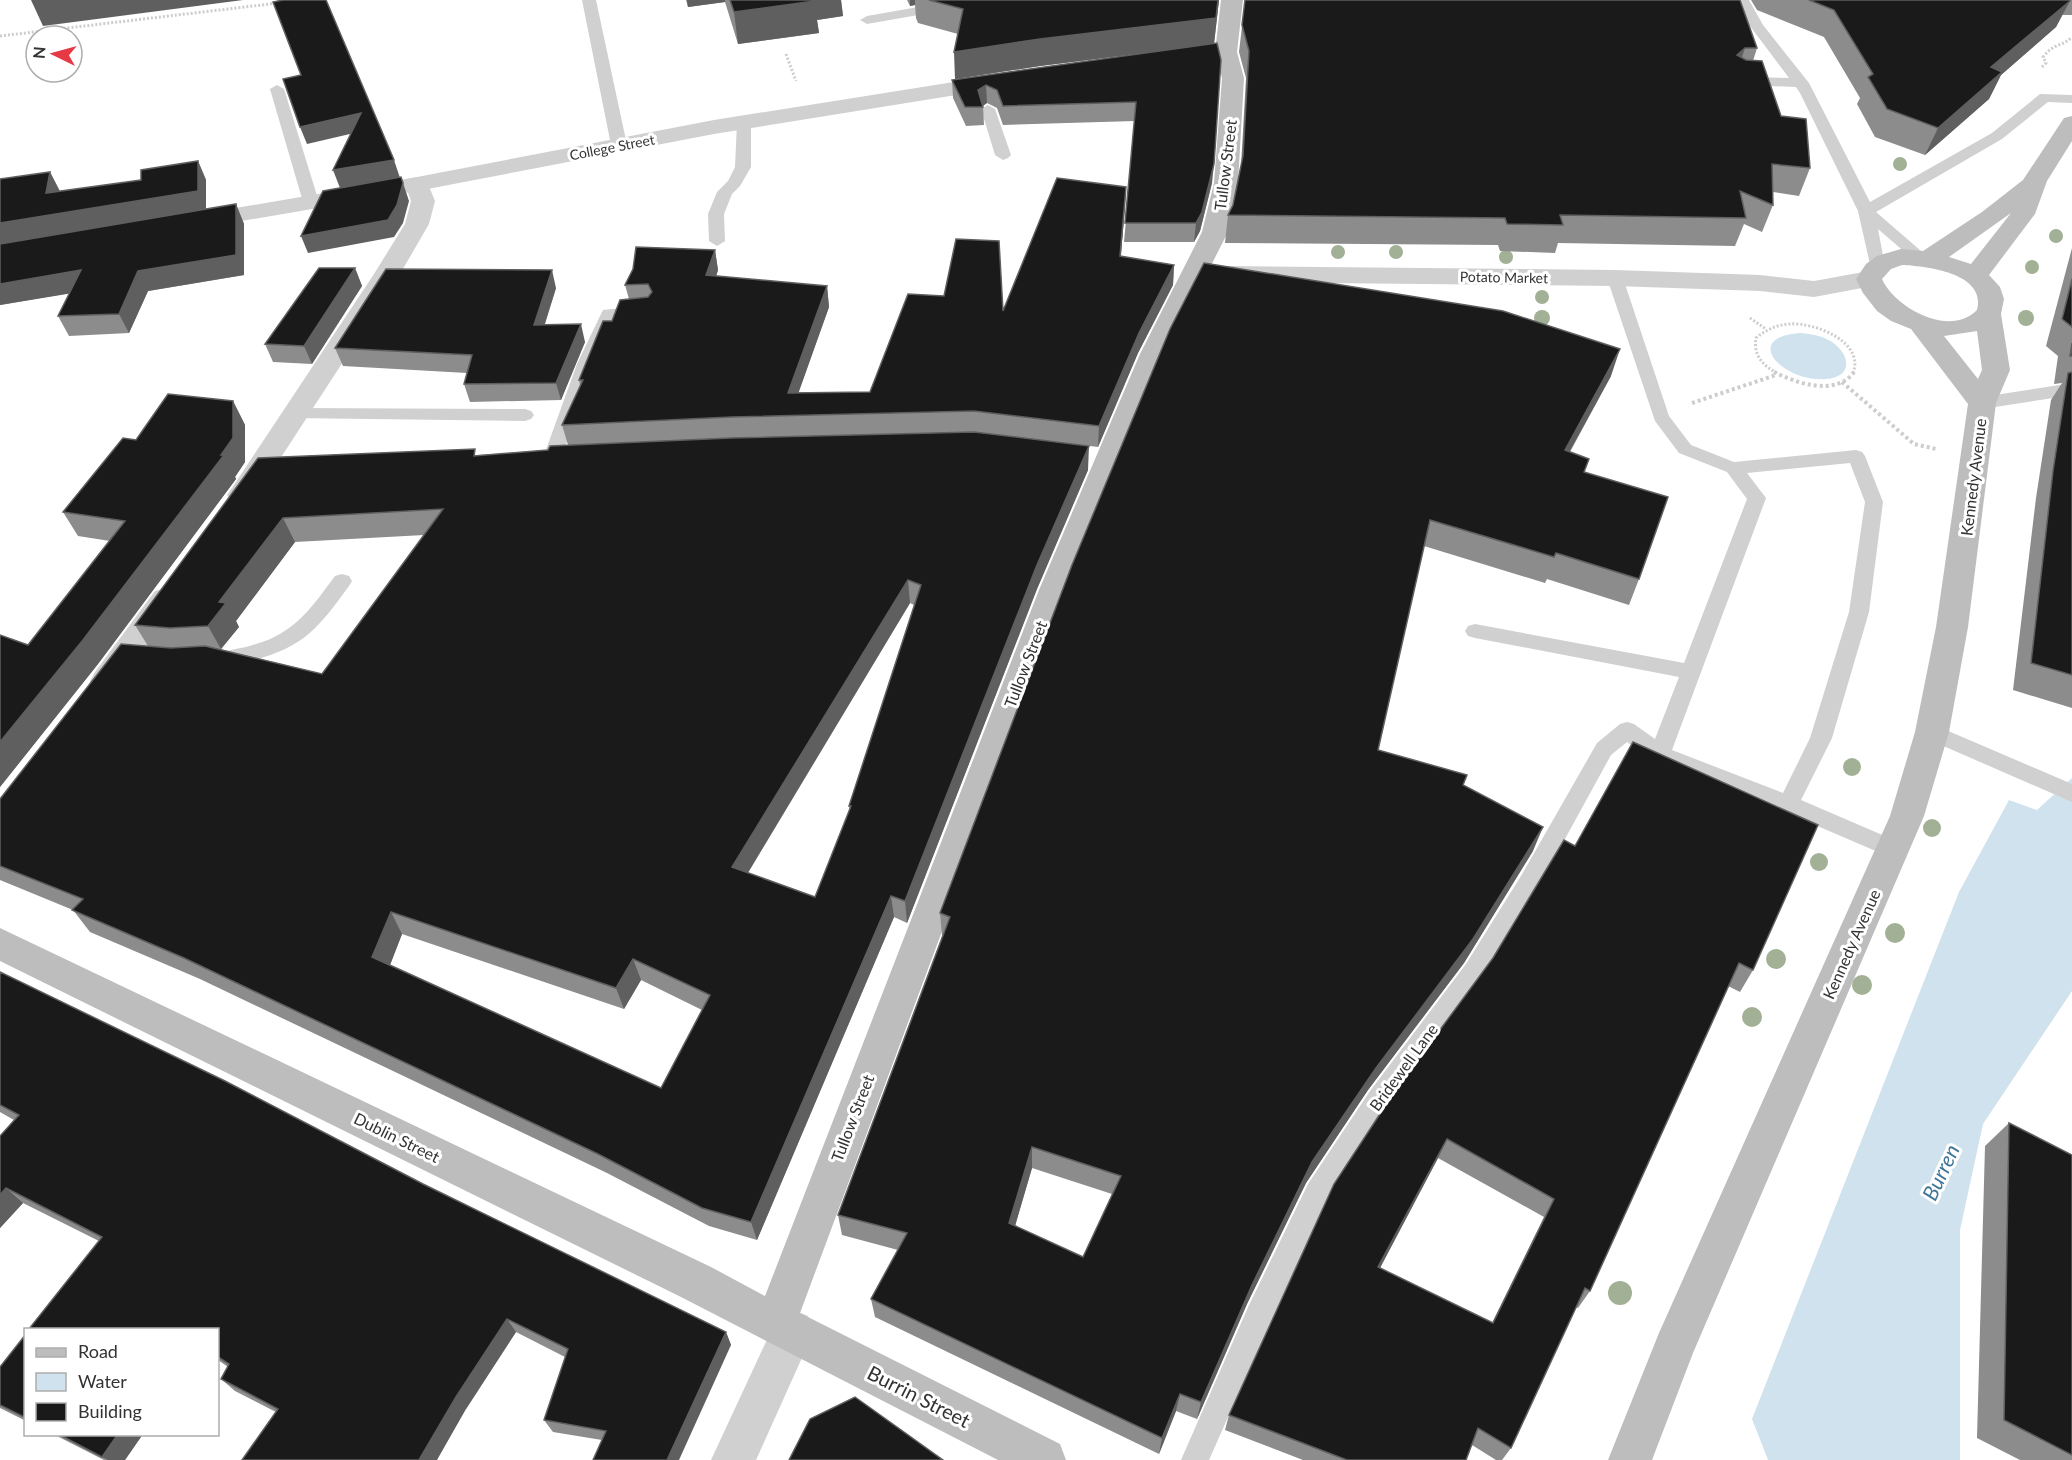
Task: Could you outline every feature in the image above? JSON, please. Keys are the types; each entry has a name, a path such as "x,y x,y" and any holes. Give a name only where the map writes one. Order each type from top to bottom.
{"main road":[{"name":"Tullow Street","path":"784,1328 1045,612 1097,458 1215,232 1226,183 1233,78 1215,54 1232,0"},
{"path":"1988,314 1983,319 1962,326 1941,327 1920,323 1888,308 1873,292 1873,273 1885,260 1901,256 1925,257 1958,266 1975,276 2023,214 2035,181 2072,123"},
{"path":"1925,257 1991,217 2035,181"},
{"name":"Kennedy Avenue","path":"1630,1460 1674,1348 1907,816 1932,732 1952,627 1977,460 1982,403 1996,370 1988,314 1992,303 1991,296 1975,276"},
{"name":"Kennedy Avenue","path":"1920,323 1982,403"},
{"name":"Dublin Street","path":"0,944 685,1276 784,1328"},
{"name":"Burrin Street","path":"784,1328 1044,1460"}],"street":[{"name":"College Street","path":"173,226 417,184 744,122 979,88 1019,79"},
{"path":"224,519 260,471 417,224 423,201 417,184"},
{"name":"Potato Market","path":"1194,273 1615,278 1760,283 1814,289 1888,308"},
{"name":"Potato Market","path":"1814,289 1873,273"},
{"path":"260,471 295,469"},
{"path":"89,702 135,657 182,577"},
{"path":"733,1460 784,1328"}],"lane":[{"path":"589,0 619,145"},
{"path":"867,20 981,0"},
{"path":"1742,0 1757,26 1802,83 1821,117 1866,211 1873,273"},
{"path":"1737,81 1802,83"},
{"path":"277,89 311,202"},
{"path":"1866,211 1997,136 2045,96 2072,99"},
{"path":"988,109 1003,155"},
{"path":"717,241 717,214 720,203 724,192 735,183 743,167 744,122"},
{"path":"1866,211 1925,257"},
{"path":"1615,278 1661,417 1685,449 1733,468 1856,456 1874,502 1859,612 1821,738 1788,804"},
{"path":"552,458 586,363 609,314 646,311"},
{"path":"1982,403 2072,389"},
{"path":"296,414 525,415"},
{"path":"1733,468 1757,498 1660,754 1788,804 1893,849"},
{"path":"194,662 243,656 272,646 305,628 342,581"},
{"path":"1475,631 1691,672"},
{"name":"Bridewell Lane","path":"1195,1460 1259,1315 1317,1193 1379,1099 1474,971 1530,883 1604,749 1627,730 1660,754"},
{"path":"1932,732 2072,793"}],"path":[{"path":"0,36 270,4 284,0"},
{"path":"1807,325 1825,330 1840,339 1850,349 1856,360 1856,370 1849,379 1820,387 1803,385 1776,374 1760,361 1754,350 1755,340 1762,331 1774,326 1807,325"},
{"path":"1658,405 1684,406 1776,374"},
{"path":"1842,382 1914,444 1946,452"}],"water":[{"path":"1801,333 1825,338 1838,347 1846,359 1845,370 1835,377 1826,379 1810,378 1783,367 1774,359 1771,350 1773,342 1783,336"},
{"name":"Burren","path":"2072,778 2072,991 1983,1124 1960,1230 1960,1460 1768,1460 1752,1419 1959,892 2009,800 2037,810"}],"building":[{"path":"326,0 394,160 333,170 361,113 300,127 283,79 301,75 273,2"},
{"path":"730,0 815,0 815,1 734,12"},
{"path":"929,0 1218,0 1216,18 1040,39 954,52 963,9"},
{"path":"1245,0 1740,0 1757,48 1745,48 1737,55 1746,60 1762,61 1781,116 1806,119 1810,168 1772,164 1773,205 1740,191 1746,218 1560,215 1563,225 1507,224 1505,218 1228,215 1233,205 1243,156 1249,51 1242,25"},
{"path":"1809,0 2070,1 1991,67 2002,72 1938,128 1887,109 1868,77 1873,74 1834,10"},
{"path":"1217,43 1221,60 1214,164 1202,212 1196,223 1125,223 1136,102 1003,106 997,90 986,85 978,90 983,107 965,107 952,80"},
{"path":"198,161 198,191 0,223 0,179 50,172 46,193 141,180 141,170"},
{"path":"401,177 403,183 397,205 388,220 301,236 323,191"},
{"path":"1057,178 1126,187 1120,256 1174,265 1139,333 1099,426 974,411 731,417 562,425 583,380 579,380 603,321 612,321 620,300 648,297 652,292 648,284 625,285 633,269 636,247 715,250 706,275 827,286 788,393 870,392 908,294 944,296 956,239 999,241 1003,311"},
{"path":"236,204 236,255 138,271 119,314 58,316 81,270 0,284 0,244"},
{"path":"1204,263 1503,311 1620,349 1565,450 1589,459 1584,472 1668,497 1639,579 1556,553 1554,557 1430,520 1378,750 1467,775 1463,785 1543,827 1473,939 1376,1068 1312,1162 1252,1285 1201,1402 1180,1394 1162,1438 871,1299 907,1233 838,1215 950,917 940,913 1072,565 1170,329","holes":["1032,1147 1121,1176 1083,1257 1009,1223"]},
{"path":"319,268 355,268 304,346 265,344"},
{"path":"386,269 552,270 534,325 581,324 556,383 464,384 472,355 335,348"},
{"path":"2072,279 2072,327 2062,319"},
{"path":"2072,372 2072,675 2031,663 2053,471 2068,373"},
{"path":"168,394 233,401 233,438 221,455 224,455 83,640 0,742 0,635 28,645 125,521 63,512 123,438 136,440"},
{"path":"974,432 1089,446 1037,565 905,901 891,896 751,1222 702,1208 598,1154 184,958 72,910 83,899 0,866 0,799 121,644 171,648 205,646 322,674 443,509 283,518 219,602 226,603 208,626 170,628 135,625 258,458 475,449 474,456 548,450 550,446 731,438","holes":["908,580 921,585 849,806 851,806 815,897 732,867","391,912 616,988 633,959 710,995 661,1088 372,957"]},
{"path":"1633,742 1818,825 1753,970 1739,963 1590,1291 1585,1288 1511,1448 1478,1428 1466,1460 1347,1460 1229,1415 1334,1184 1397,1088 1493,958 1564,840 1575,846","holes":["1447,1139 1554,1199 1493,1323 1378,1267"]},
{"path":"0,972 225,1081 423,1184 726,1332 667,1460 593,1460 606,1431 544,1420 568,1349 507,1319 456,1397 419,1460 242,1460 278,1409 221,1379 229,1364 219,1358 219,1328 30,1328 102,1237 6,1188 0,1195 0,1136 19,1115 0,1105"},
{"path":"2009,1123 2072,1155 2072,1455 2004,1420"},
{"path":"24,1337 24,1417 0,1405 0,1367"},
{"path":"855,1397 943,1460 789,1460 810,1419"},
{"path":"62,1436 117,1436 102,1457"}]}
